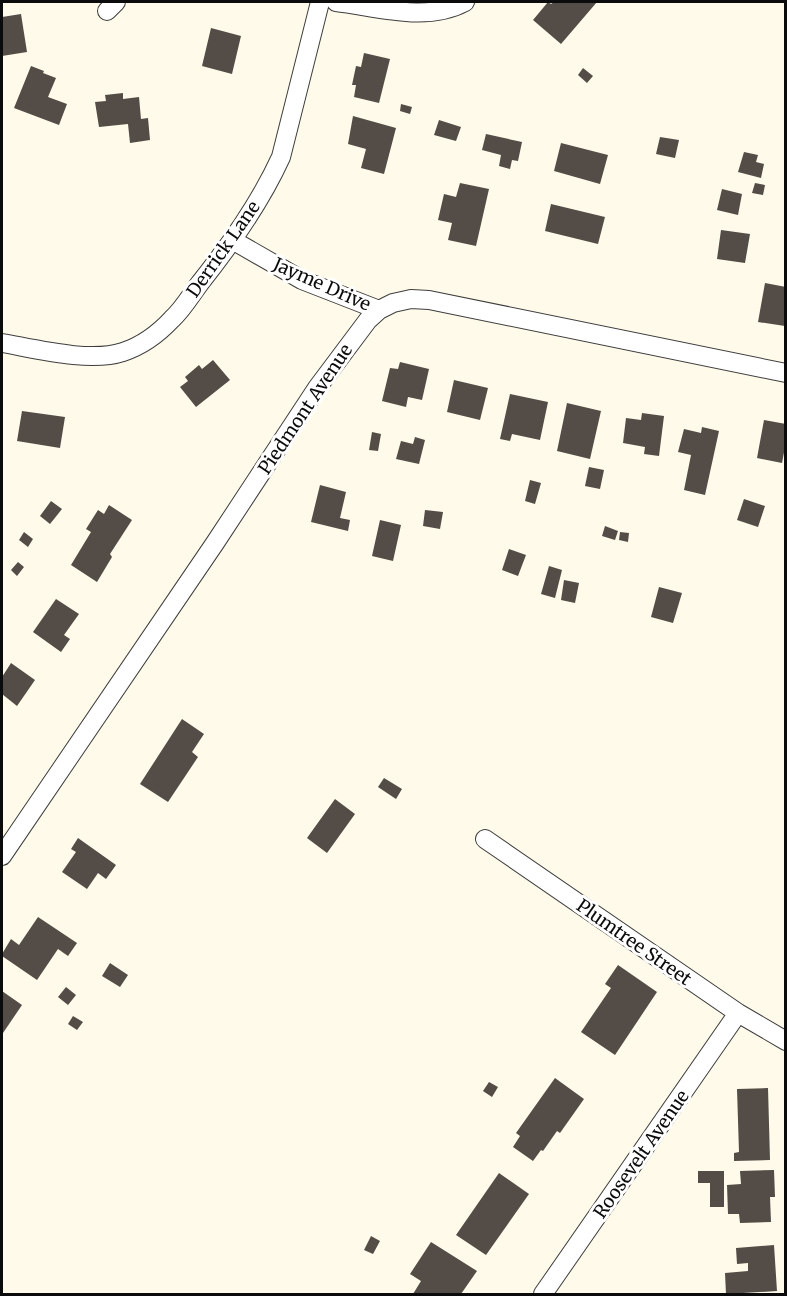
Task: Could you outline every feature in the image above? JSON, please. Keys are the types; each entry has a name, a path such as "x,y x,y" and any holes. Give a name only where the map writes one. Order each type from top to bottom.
{"street":[{"name":"Derrick Lane","path":"2,343 70,355 122,352 149,339 172,319 234,241 272,177 281,157 320,2"},
{"path":"336,2 427,14 452,9 465,2"},
{"name":"Jayme Drive","path":"234,241 302,280 379,310"},
{"name":"Piedmont Avenue","path":"2,856 215,543 317,388 368,320 379,310 393,303 411,299 429,300 655,345 786,374"},
{"name":"Plumtree Street","path":"485,839 738,1013 786,1041"},
{"name":"Roosevelt Avenue","path":"543,1294 738,1013"}],"building":[{"path":"548,2 551,4 554,2 597,2 561,44 533,20"},
{"path":"21,14 27,52 2,56 2,17"},
{"path":"211,28 241,36 232,74 202,66"},
{"path":"364,53 390,59 379,103 354,97 356,85 352,85 356,66 361,67"},
{"path":"31,66 56,78 48,97 67,104 59,125 14,108"},
{"path":"583,68 593,76 587,83 578,75"},
{"path":"123,93 123,99 139,97 141,119 148,118 150,140 130,143 128,124 99,127 95,102 106,101 105,95"},
{"path":"401,104 412,107 410,114 400,111"},
{"path":"353,116 396,128 384,174 361,168 366,149 348,144"},
{"path":"439,120 461,127 456,141 434,135"},
{"path":"486,134 522,142 518,161 512,160 510,169 499,166 501,155 482,150"},
{"path":"660,137 679,140 675,158 656,154"},
{"path":"561,143 608,155 600,184 554,171"},
{"path":"744,152 758,155 756,162 764,164 761,178 738,172"},
{"path":"460,183 489,189 476,246 448,240 452,223 438,220 444,194 456,197"},
{"path":"755,183 765,185 763,195 752,193"},
{"path":"722,189 742,194 738,215 717,210"},
{"path":"551,204 605,217 598,244 545,231"},
{"path":"721,230 750,234 745,263 717,259"},
{"path":"765,283 786,287 785,326 758,322"},
{"path":"213,360 230,380 196,407 180,387 188,381 185,377 199,365 202,369"},
{"path":"400,362 429,369 422,400 408,397 406,407 382,401 390,368 398,369"},
{"path":"454,380 488,388 480,420 447,412"},
{"path":"510,394 548,402 540,440 512,434 510,441 500,439"},
{"path":"567,403 601,411 590,459 557,451"},
{"path":"22,411 65,417 60,448 17,441"},
{"path":"642,413 664,416 659,456 644,454 645,447 623,443 626,418 641,420"},
{"path":"764,420 786,424 786,442 782,463 757,458"},
{"path":"702,427 719,431 705,495 684,490 691,455 678,452 684,429 701,433"},
{"path":"372,432 381,434 378,451 369,450"},
{"path":"415,437 425,440 419,464 396,459 401,441 413,444"},
{"path":"589,467 604,470 600,489 585,486"},
{"path":"530,480 541,483 535,504 525,501"},
{"path":"320,485 346,492 340,518 350,520 348,531 311,522"},
{"path":"744,499 765,506 758,527 737,520"},
{"path":"51,501 62,509 50,524 40,516"},
{"path":"109,505 132,520 110,554 112,557 97,582 71,565 91,532 86,529 98,510 104,514"},
{"path":"425,510 443,512 440,529 423,526"},
{"path":"380,520 401,525 393,561 372,556"},
{"path":"605,526 618,531 615,540 602,536"},
{"path":"24,532 33,539 28,547 19,540"},
{"path":"620,532 629,533 628,542 619,540"},
{"path":"509,549 526,555 518,576 502,570"},
{"path":"18,562 24,567 17,576 11,570"},
{"path":"549,566 562,570 555,598 541,594"},
{"path":"564,580 579,583 575,603 561,600"},
{"path":"659,587 682,593 673,623 651,617"},
{"path":"56,599 79,614 64,635 70,639 61,652 33,632"},
{"path":"11,663 35,680 17,706 2,694 2,677"},
{"path":"182,719 204,734 192,752 198,757 168,802 140,784"},
{"path":"384,778 402,789 396,799 378,787"},
{"path":"335,799 355,814 327,853 307,838"},
{"path":"78,838 116,865 106,879 98,873 87,889 62,872 76,852 71,849"},
{"path":"38,917 77,943 68,956 58,949 37,980 2,954 11,939 19,945"},
{"path":"110,963 128,975 120,987 102,976"},
{"path":"618,965 657,992 615,1055 581,1032 611,988 605,984"},
{"path":"66,987 76,995 68,1005 58,997"},
{"path":"2,991 22,1005 3,1033 2,1032"},
{"path":"73,1016 83,1022 77,1030 68,1024"},
{"path":"555,1078 584,1099 560,1133 557,1131 533,1161 513,1147 520,1136 516,1133"},
{"path":"489,1082 498,1087 492,1097 483,1091"},
{"path":"768,1088 770,1160 734,1161 734,1153 739,1152 737,1089"},
{"path":"774,1170 775,1197 770,1197 771,1222 740,1223 739,1214 728,1214 727,1185 741,1184 740,1171"},
{"path":"698,1171 724,1171 724,1207 710,1207 710,1183 698,1183"},
{"path":"499,1173 529,1194 486,1255 456,1235"},
{"path":"371,1236 380,1241 373,1254 364,1250"},
{"path":"431,1242 477,1271 461,1294 413,1294 421,1281 410,1274"},
{"path":"774,1245 777,1291 726,1294 725,1273 748,1271 748,1263 737,1264 736,1248"}]}
